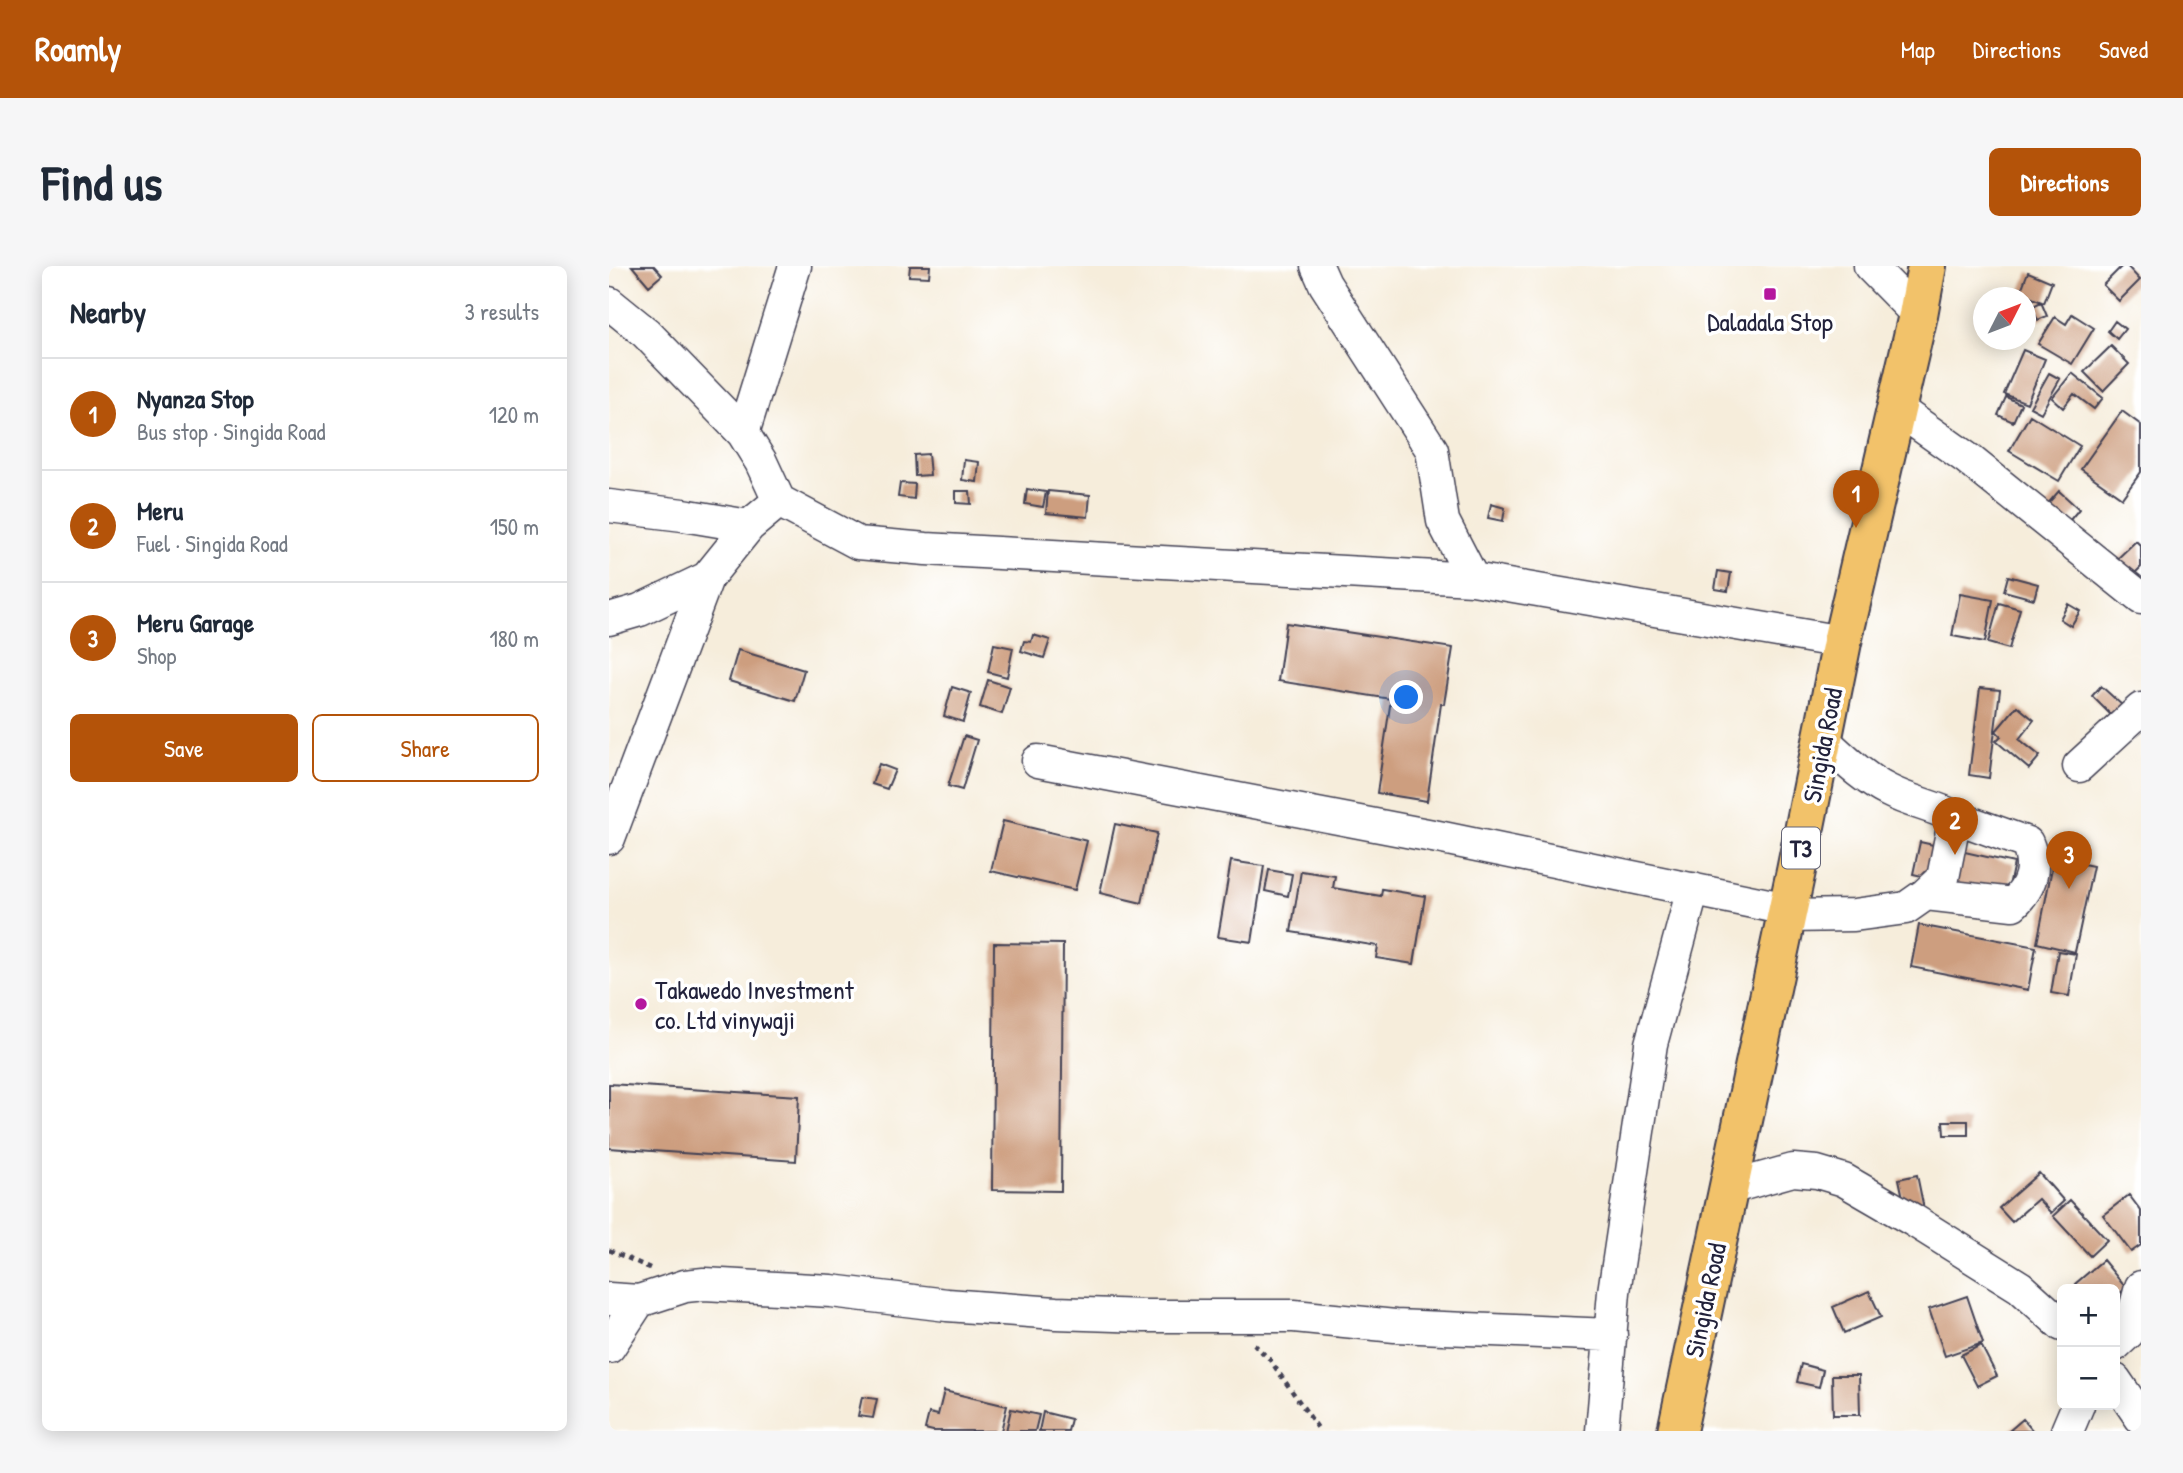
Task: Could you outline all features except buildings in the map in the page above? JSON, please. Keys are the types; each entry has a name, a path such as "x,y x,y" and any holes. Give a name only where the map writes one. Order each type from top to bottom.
{"highway":[{"name":"Singida Road","path":"1677,1431 1842,642 1927,266"}],"street":[{"path":"743,433 795,266"},
{"path":"1317,266 1325,284 1432,450 1443,521 1473,579"},
{"path":"1870,266 1918,314"},
{"path":"609,303 646,333 743,433 761,462 779,500 858,543 1473,579 1842,642"},
{"path":"1896,408 1968,459 2141,598"},
{"path":"609,838 707,578 749,526 779,500"},
{"path":"609,506 684,514 749,526"},
{"path":"609,619 640,610 707,578"},
{"path":"2079,766 2141,709"},
{"path":"1823,740 1850,764 1887,790 2027,842 2033,858 2026,892 2013,904 1926,894"},
{"path":"1038,761 1425,834 1693,890 1802,917 1906,908 1943,878 1955,817"},
{"path":"1602,1431 1616,1279 1651,1044 1693,890"},
{"path":"1729,1188 1793,1170 1817,1172 1844,1180 2020,1287 2057,1320"},
{"path":"609,1347 624,1300 703,1284 831,1291 947,1305 1056,1313 1294,1316 1395,1326 1611,1335"},
{"path":"2120,1340 2129,1332 2141,1287"},
{"path":"2120,1387 2141,1418"},
{"path":"2067,1431 2076,1410"}],"path":[{"path":"1217,1316 1255,1344 1270,1360 1320,1431"}],"place":[{"name":"Daladala Stop","path":"1770,294"},
{"name":"Nyanza Stop","path":"1856,528"},
{"name":"Meru","path":"1955,855"},
{"name":"Meru Garage","path":"2069,889"},
{"name":"Takawedo Investment co. Ltd vinywaji","path":"641,1004"}]}
